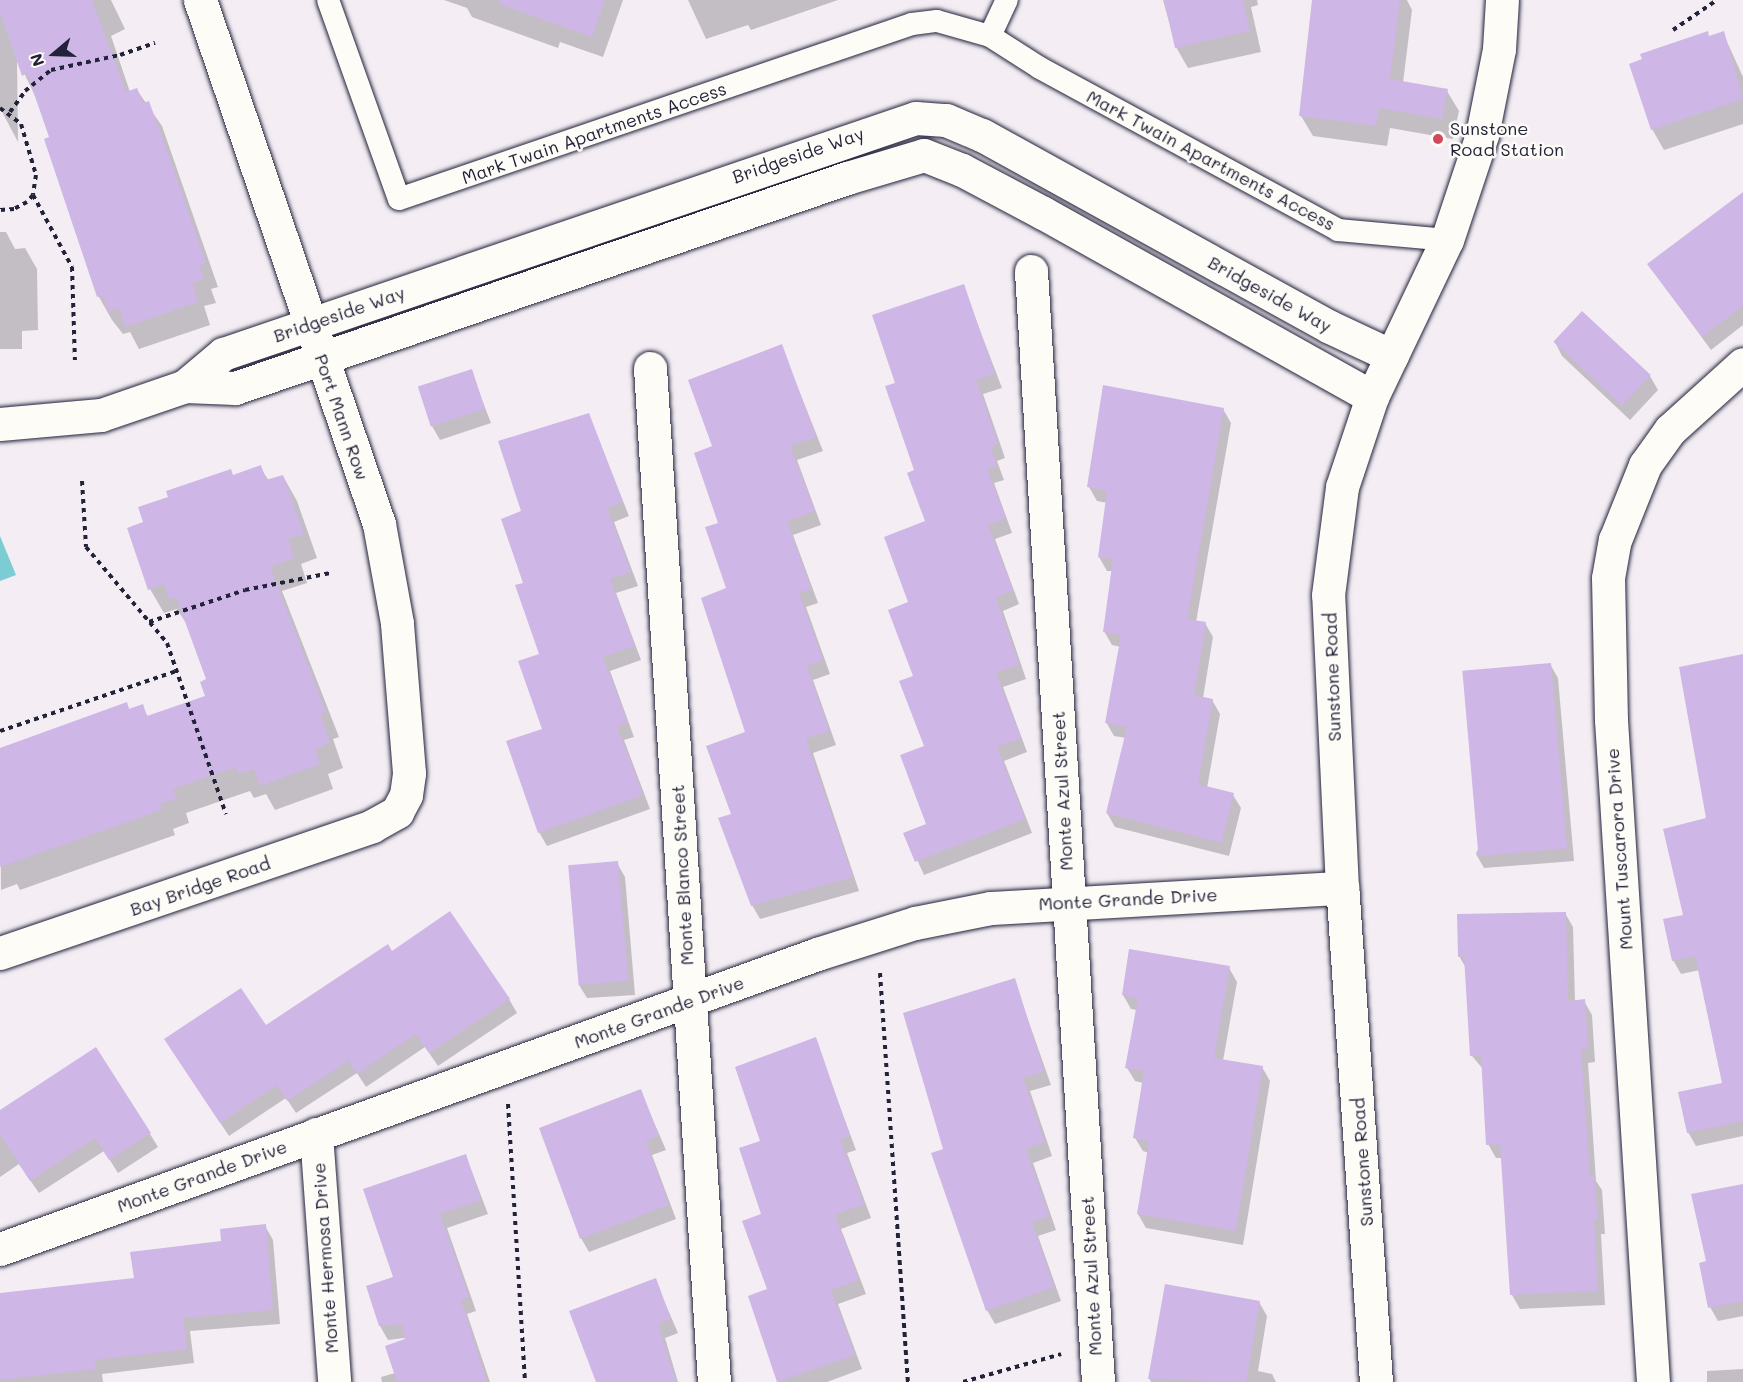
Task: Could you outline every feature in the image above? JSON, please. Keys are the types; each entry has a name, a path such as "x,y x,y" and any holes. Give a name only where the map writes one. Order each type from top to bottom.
{"street":[{"name":"Port Mann Row","path":"200,0 380,524 397,617 409,773 406,795 397,812"},
{"name":"Sunstone Road","path":"1376,1382 1342,888 1328,595 1342,487 1372,398 1447,240 1482,135 1499,49 1502,0"},
{"name":"Bridgeside Way","path":"0,423 53,422 101,415 185,386 223,354 916,118 946,120 982,135 1330,327 1392,356"},
{"name":"Bridgeside Way","path":"185,386 235,388 847,178 924,155 962,170 1023,202 1372,398"},
{"name":"Monte Azul Street","path":"1031,271 1098,1382"},
{"name":"Mount Tuscarora Drive","path":"1653,1382 1611,720 1608,578 1621,521 1645,465 1670,430 1707,393 1743,364"},
{"name":"Monte Blanco Street","path":"650,368 714,1382"},
{"name":"Bay Bridge Road","path":"0,953 372,826 397,812"},
{"name":"Monte Grande Drive","path":"0,1249 878,934 952,914 1068,902 1342,888"},
{"name":"Monte Hermosa Drive","path":"316,1134 334,1382"}],"lane":[{"name":"Mark Twain Apartments Access","path":"328,0 399,199 912,24 937,21 959,25 990,36 1040,68 1338,230 1447,240"},
{"path":"990,36 1007,0"}],"path":[{"path":"1672,30 1717,0"},
{"path":"10,112 25,91 51,70 120,55 154,43"},
{"path":"0,108 10,112 21,124 35,164 33,195 72,267 75,360"},
{"path":"0,210 21,206 33,195"},
{"path":"82,481 86,547 166,643 226,814"},
{"path":"149,622 245,590 330,573"},
{"path":"0,731 176,671"},
{"path":"878,934 908,1382"},
{"path":"506,1067 525,1382"},
{"path":"963,1382 1041,1360"}],"water":[{"path":"0,536 16,575 0,581"}],"building":[{"path":"0,0 92,0 126,92 137,88 143,103 149,101 183,196 206,263 199,266 204,279 192,283 198,302 125,327 119,308 109,312 103,296 97,297 44,139 49,137 27,73 22,76 0,12"},
{"path":"500,0 605,0 592,37 499,4"},
{"path":"1164,0 1243,0 1250,31 1175,48"},
{"path":"1312,0 1400,0 1390,79 1448,89 1442,119 1379,108 1376,126 1299,116"},
{"path":"1708,31 1709,36 1724,31 1743,99 1651,130 1629,64 1642,59 1640,54"},
{"path":"1743,192 1743,306 1702,337 1647,264"},
{"path":"964,284 995,374 976,380 998,444 991,447 997,466 987,469 1006,518 988,525 1013,590 996,597 1019,665 996,673 1021,738 997,747 1025,819 915,862 903,833 926,824 900,755 924,746 899,681 913,676 888,610 908,602 884,537 925,521 907,473 914,470 885,386 895,383 872,315"},
{"path":"1582,311 1651,375 1622,406 1553,342"},
{"path":"782,344 816,437 790,446 815,511 787,521 811,589 799,593 823,660 807,666 829,731 806,739 853,877 751,906 718,818 731,814 706,746 745,732 701,598 726,588 705,527 718,523 694,453 712,446 688,380"},
{"path":"472,369 485,409 431,427 418,387"},
{"path":"1103,385 1224,408 1187,619 1206,622 1194,695 1213,699 1198,784 1234,793 1221,843 1106,813 1127,727 1105,723 1121,635 1103,632 1113,559 1098,557 1107,491 1087,487"},
{"path":"589,413 623,502 607,508 631,572 610,579 635,646 603,657 628,723 617,726 643,795 538,833 506,741 542,729 518,661 539,654 515,585 523,583 501,519 521,511 498,441"},
{"path":"261,465 266,480 283,475 304,534 288,539 294,558 270,567 326,712 320,714 330,743 315,749 320,764 260,786 254,769 238,774 236,767 173,789 177,799 160,804 162,810 0,867 0,748 127,702 129,709 143,704 147,716 205,696 200,682 206,679 176,597 169,600 164,584 148,590 127,528 143,522 138,507 168,497 166,491 231,469 233,475"},
{"path":"1743,654 1743,1121 1687,1133 1678,1092 1722,1083 1695,956 1672,961 1663,919 1683,915 1663,829 1706,818 1679,667"},
{"path":"1551,663 1567,848 1479,856 1462,671"},
{"path":"618,861 628,981 579,985 568,865"},
{"path":"450,911 510,999 429,1053 416,1034 357,1074 348,1061 287,1101 277,1085 220,1123 164,1039 241,988 266,1025 388,944 392,951"},
{"path":"1566,912 1568,1001 1585,999 1588,1049 1581,1049 1590,1175 1594,1175 1598,1220 1594,1220 1598,1291 1510,1295 1500,1144 1486,1145 1481,1056 1470,1056 1464,956 1458,957 1457,914"},
{"path":"1129,949 1230,966 1214,1058 1263,1066 1236,1231 1137,1214 1149,1141 1133,1138 1144,1071 1125,1068 1138,998 1122,995"},
{"path":"1015,978 1044,1071 1023,1078 1045,1142 1026,1149 1049,1216 1032,1222 1054,1287 986,1311 931,1153 943,1149 903,1013"},
{"path":"816,1037 850,1136 840,1139 864,1204 835,1215 859,1280 831,1290 855,1355 777,1382 748,1296 767,1289 742,1221 761,1214 739,1148 760,1141 735,1067"},
{"path":"96,1047 151,1133 109,1160 95,1138 30,1181 0,1135 0,1110"},
{"path":"641,1089 659,1136 646,1141 669,1205 580,1239 539,1128"},
{"path":"466,1154 481,1200 440,1214 469,1297 461,1300 487,1382 397,1382 385,1346 405,1339 402,1324 379,1326 366,1286 393,1277 363,1189"},
{"path":"1743,1184 1743,1301 1708,1308 1699,1263 1706,1261 1691,1194"},
{"path":"266,1224 273,1310 183,1318 187,1349 95,1360 96,1369 0,1380 0,1293 134,1278 130,1252 221,1241 220,1229"},
{"path":"656,1278 671,1319 658,1324 676,1382 596,1382 569,1311"},
{"path":"1165,1284 1260,1301 1246,1382 1148,1379"}],"place":[{"name":"Sunstone Road Station","path":"1438,139"}]}
